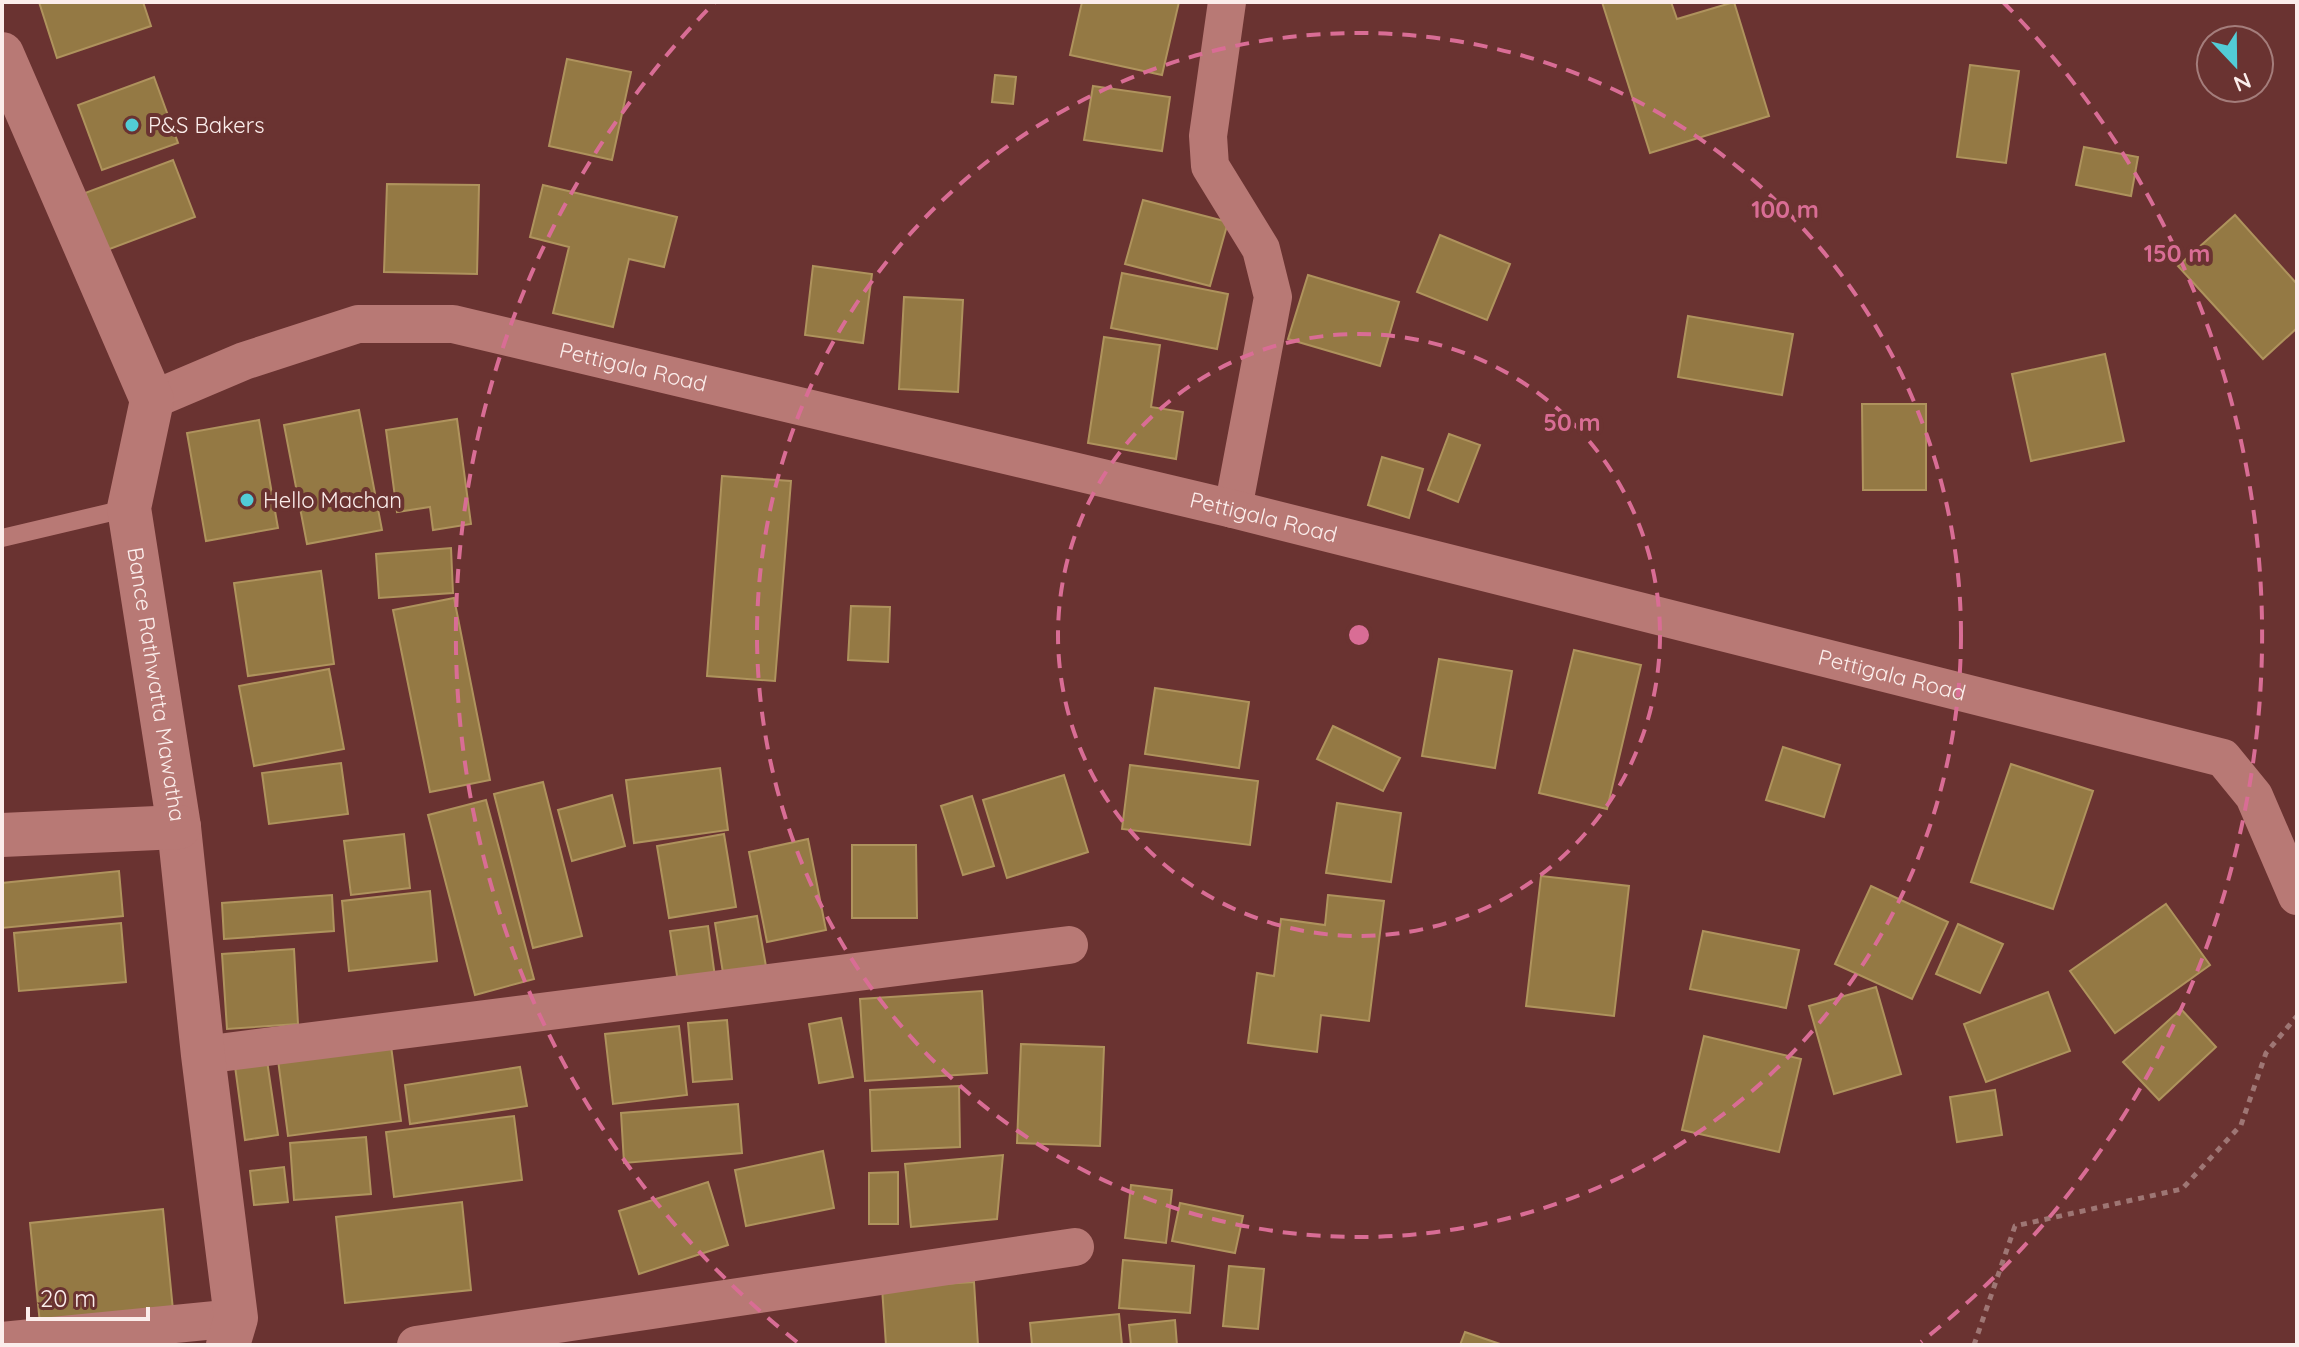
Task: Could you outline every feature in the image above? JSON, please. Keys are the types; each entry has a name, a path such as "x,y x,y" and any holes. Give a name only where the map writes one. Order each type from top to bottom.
{"street":[{"path":"1227,2 1208,136 1210,166 1261,249 1273,297 1233,509"},
{"path":"2,54 152,400"},
{"name":"Pettigala Road","path":"152,400 244,361 358,324 453,324 1233,509 2223,758 2254,796 2297,896"},
{"name":"Bance Rathwatta Mawatha","path":"152,400 129,508 179,827 232,1331"},
{"path":"2,835 179,827"},
{"path":"203,1055 1069,945"},
{"path":"416,1345 1075,1247"},
{"path":"2,1341 232,1331"}],"lane":[{"path":"2,538 129,508"}],"path":[{"path":"1974,1345 2015,1226 2182,1189 2241,1125 2266,1053 2297,1016"}],"building":[{"path":"39,2 143,2 151,26 57,58"},
{"path":"1082,2 1179,2 1162,75 1070,55"},
{"path":"1602,2 1671,2 1677,19 1734,2 1769,116 1650,153"},
{"path":"567,59 631,72 612,160 549,146"},
{"path":"1970,65 2019,71 2006,163 1957,157"},
{"path":"995,75 1016,77 1013,104 992,102"},
{"path":"154,77 178,143 102,170 78,105"},
{"path":"1093,86 1170,97 1162,151 1084,140"},
{"path":"2084,147 2138,157 2131,196 2076,185"},
{"path":"173,160 195,217 107,250 85,193"},
{"path":"387,184 479,185 477,274 384,272"},
{"path":"543,185 677,217 664,267 629,259 613,327 553,313 569,247 530,237"},
{"path":"1143,200 1228,222 1210,286 1125,264"},
{"path":"2235,215 2297,284 2297,328 2263,359 2178,266"},
{"path":"1440,235 1510,264 1487,320 1417,292"},
{"path":"813,266 872,274 863,343 805,335"},
{"path":"1122,273 1228,294 1217,349 1111,328"},
{"path":"1308,275 1399,302 1380,366 1288,339"},
{"path":"904,297 963,300 958,392 899,389"},
{"path":"1688,316 1793,334 1782,395 1678,377"},
{"path":"1104,337 1160,345 1151,407 1183,412 1176,459 1088,443"},
{"path":"2105,354 2124,441 2031,461 2012,374"},
{"path":"1862,404 1926,404 1926,490 1863,490"},
{"path":"359,410 382,530 307,544 284,425"},
{"path":"457,419 471,524 433,530 430,507 397,512 386,430"},
{"path":"259,420 278,528 206,541 187,433"},
{"path":"1449,434 1480,445 1458,502 1428,490"},
{"path":"1382,457 1423,469 1409,518 1368,505"},
{"path":"722,476 791,481 775,681 707,676"},
{"path":"451,548 453,593 379,598 376,554"},
{"path":"321,571 334,664 248,676 234,583"},
{"path":"454,598 490,780 430,792 393,610"},
{"path":"851,606 890,607 888,662 848,660"},
{"path":"1574,650 1641,665 1607,809 1539,793"},
{"path":"1439,659 1512,671 1495,768 1422,756"},
{"path":"329,669 344,749 254,766 239,686"},
{"path":"1155,688 1249,702 1239,768 1145,754"},
{"path":"1333,726 1400,758 1383,791 1317,759"},
{"path":"1783,747 1840,765 1824,817 1766,800"},
{"path":"341,763 348,814 269,824 262,773"},
{"path":"2011,764 2093,791 2053,909 1971,882"},
{"path":"1130,765 1258,781 1250,845 1122,829"},
{"path":"720,768 728,830 634,843 626,780"},
{"path":"1064,775 1088,852 1007,878 983,800"},
{"path":"543,782 582,936 533,948 494,794"},
{"path":"612,795 625,846 572,861 558,810"},
{"path":"972,796 994,866 963,875 941,806"},
{"path":"486,800 534,979 475,995 428,815"},
{"path":"1337,803 1401,813 1391,882 1326,873"},
{"path":"404,834 410,888 351,895 344,841"},
{"path":"724,834 736,907 669,918 657,846"},
{"path":"808,839 826,930 767,942 749,852"},
{"path":"852,845 916,845 917,918 852,918"},
{"path":"119,871 123,916 2,928 2,883"},
{"path":"1541,876 1629,886 1614,1016 1526,1006"},
{"path":"1871,886 1948,922 1912,999 1835,964"},
{"path":"430,891 437,961 349,971 342,901"},
{"path":"332,895 334,931 224,939 222,903"},
{"path":"1328,895 1384,901 1369,1021 1321,1015 1317,1052 1248,1043 1257,973 1274,976 1281,919 1325,925"},
{"path":"2166,904 2210,965 2115,1033 2070,971"},
{"path":"757,916 767,972 724,979 715,923"},
{"path":"121,923 126,982 19,991 14,933"},
{"path":"1958,924 2003,944 1980,993 1936,974"},
{"path":"708,926 715,977 678,982 670,931"},
{"path":"1703,931 1799,950 1786,1008 1690,989"},
{"path":"294,949 298,1024 227,1029 222,954"},
{"path":"1876,987 1901,1074 1834,1094 1809,1006"},
{"path":"982,991 987,1073 865,1081 860,999"},
{"path":"2048,992 2070,1051 1986,1082 1964,1024"},
{"path":"2181,1009 2216,1047 2159,1100 2123,1062"},
{"path":"841,1018 853,1077 819,1083 809,1024"},
{"path":"727,1020 732,1079 693,1082 688,1023"},
{"path":"679,1026 687,1095 613,1104 605,1034"},
{"path":"1704,1036 1801,1059 1779,1152 1682,1130"},
{"path":"1021,1044 1104,1047 1100,1146 1017,1143"},
{"path":"391,1046 401,1121 288,1136 278,1060"},
{"path":"266,1054 278,1135 245,1140 234,1059"},
{"path":"520,1067 527,1106 410,1124 405,1085"},
{"path":"959,1086 960,1147 872,1151 870,1090"},
{"path":"1995,1090 2002,1135 1957,1142 1950,1097"},
{"path":"738,1104 742,1153 624,1163 621,1113"},
{"path":"514,1116 522,1180 394,1197 386,1132"},
{"path":"366,1137 371,1194 294,1200 290,1143"},
{"path":"823,1151 834,1208 746,1226 735,1170"},
{"path":"1003,1155 997,1219 911,1227 905,1164"},
{"path":"284,1167 288,1202 254,1205 250,1171"},
{"path":"898,1172 898,1224 869,1224 869,1173"},
{"path":"708,1182 728,1245 639,1274 619,1211"},
{"path":"1131,1185 1172,1190 1166,1243 1125,1238"},
{"path":"462,1202 471,1290 345,1303 336,1217"},
{"path":"1180,1203 1243,1216 1235,1253 1172,1241"},
{"path":"163,1209 173,1310 40,1324 30,1223"},
{"path":"1123,1260 1194,1266 1190,1313 1119,1308"},
{"path":"1229,1266 1264,1269 1258,1329 1223,1326"},
{"path":"974,1282 978,1345 886,1345 882,1288"},
{"path":"1119,1314 1122,1345 1032,1345 1030,1323"},
{"path":"1175,1320 1177,1345 1131,1345 1129,1325"},
{"path":"1465,1332 1503,1345 1460,1345"}],"place":[{"name":"P&S Bakers","path":"132,125"},
{"name":"Hello Machan","path":"247,500"}]}
